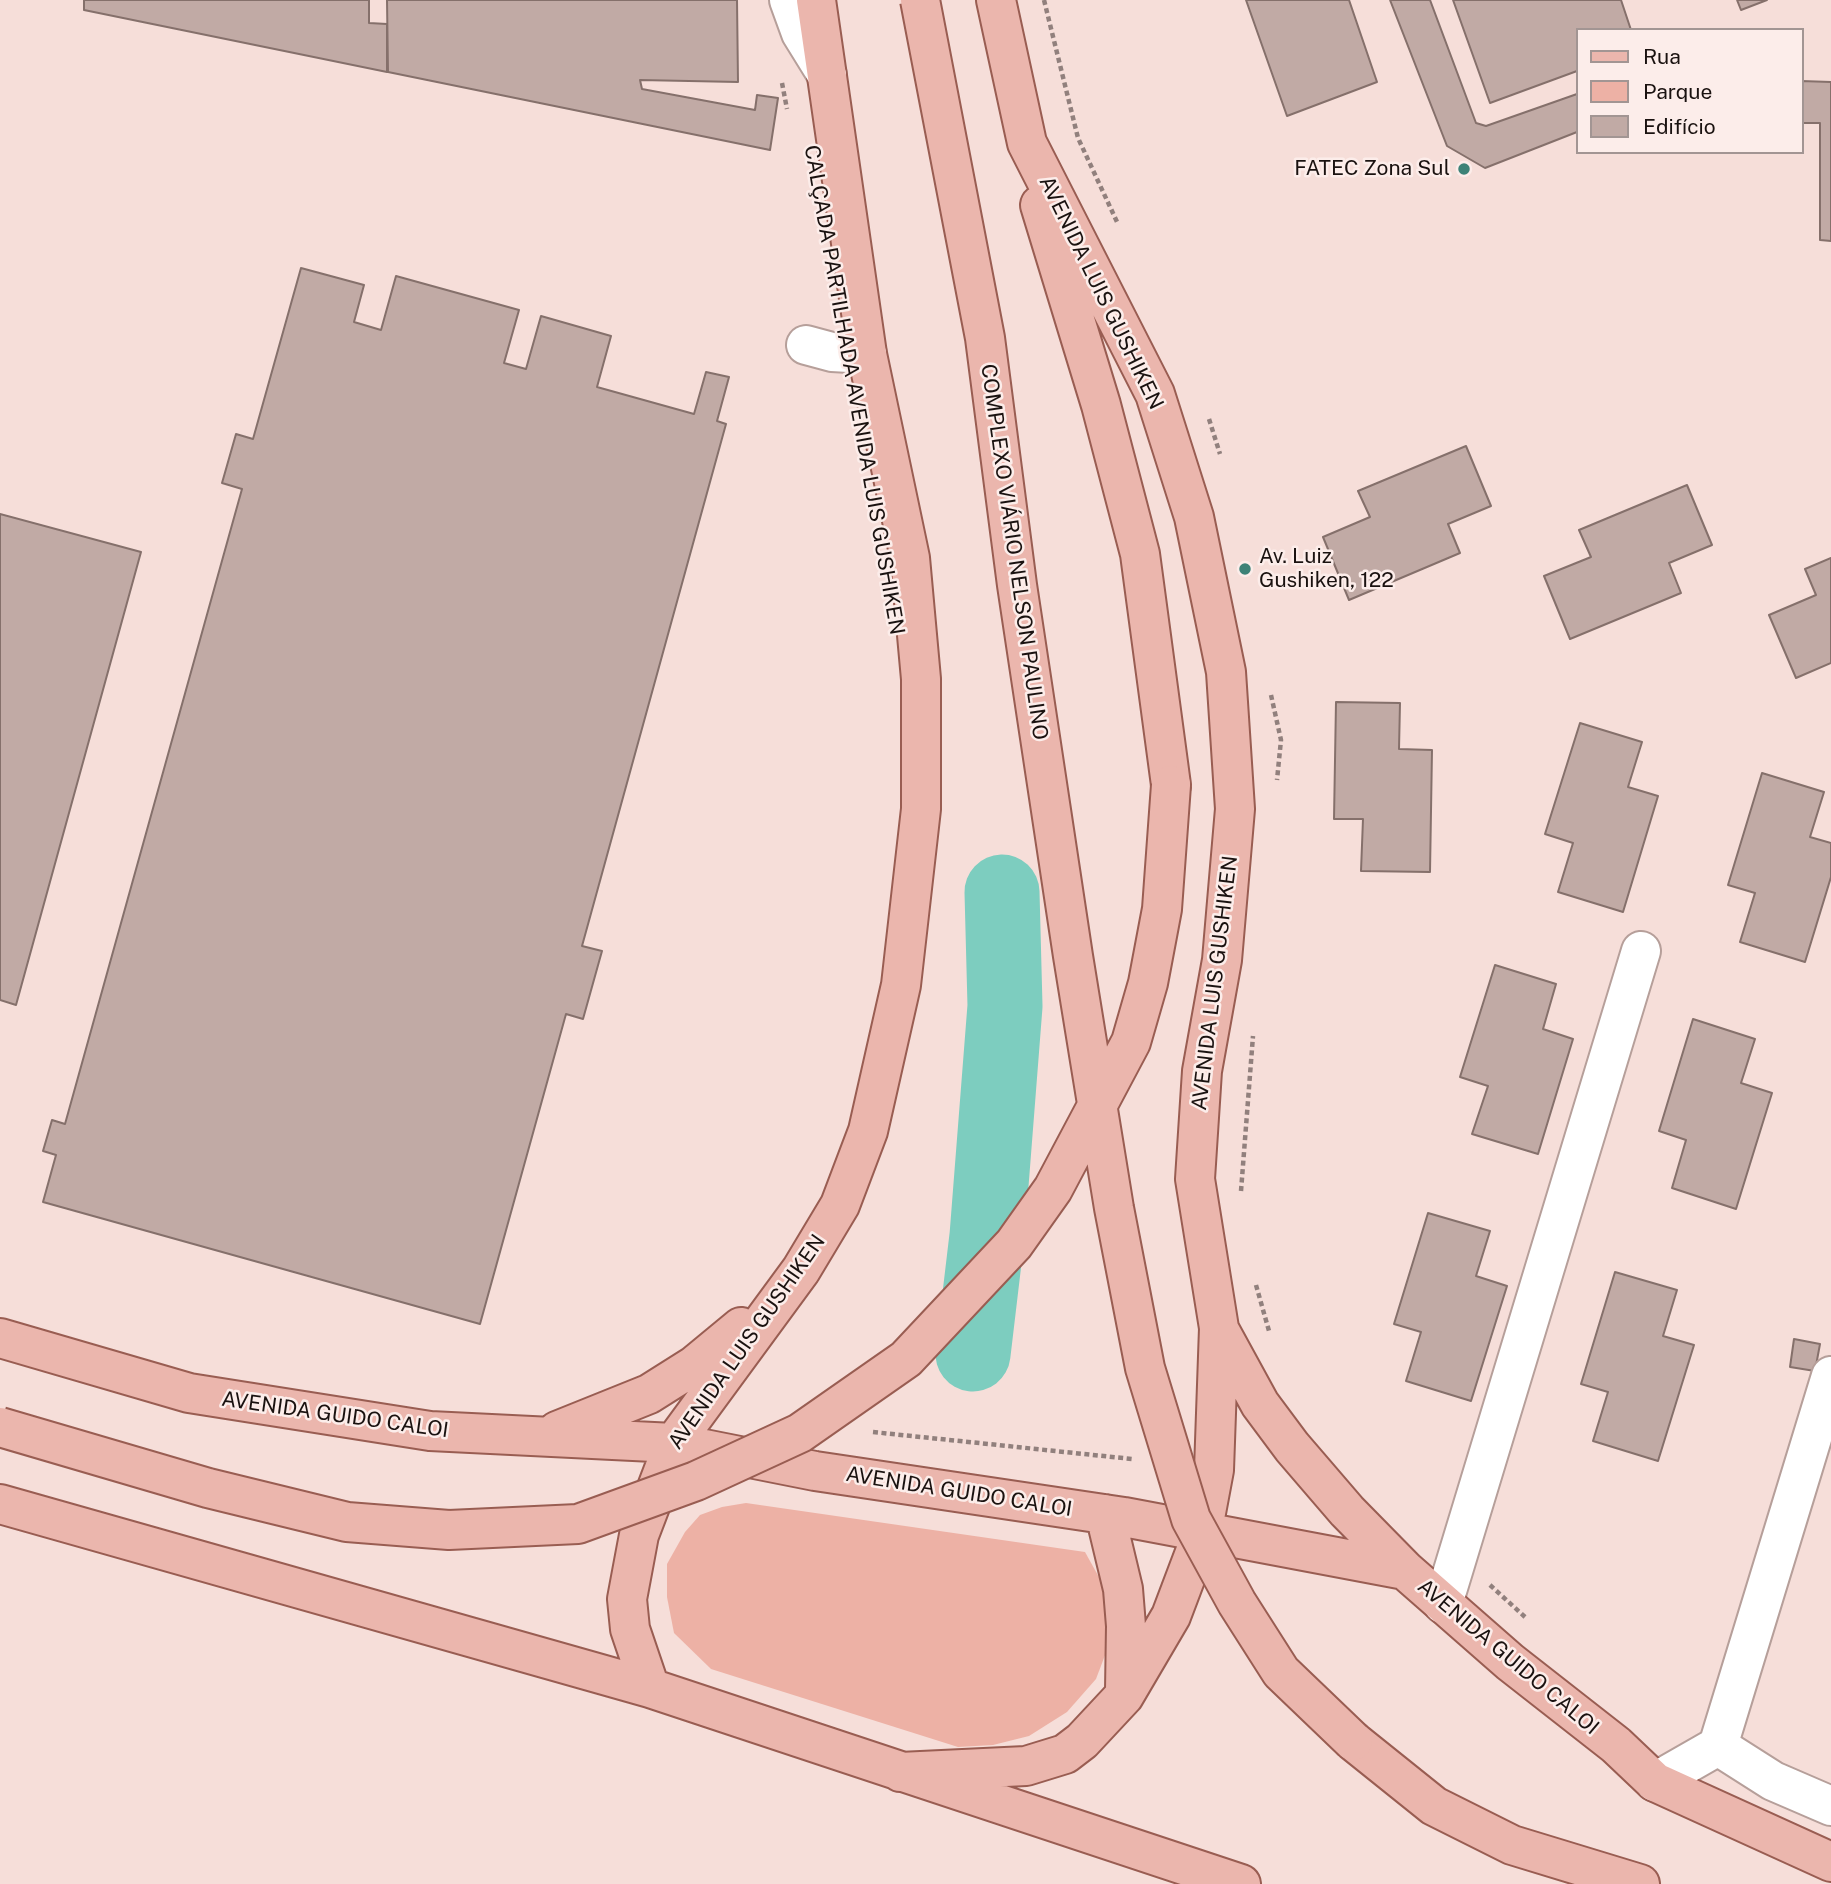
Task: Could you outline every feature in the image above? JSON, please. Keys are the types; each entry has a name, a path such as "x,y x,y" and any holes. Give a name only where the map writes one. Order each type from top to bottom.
{"main road":[{"name":"AVENIDA LUIS GUSHIKEN","path":"650,1688 630,1629 627,1599 639,1535 674,1443 801,1270 840,1205 868,1131 901,985 921,809 922,679 910,558 867,354 816,0"},
{"name":"COMPLEXO VIÁRIO NELSON PAULINO","path":"920,0 985,338 1017,585 1114,1208 1145,1368 1191,1519 1237,1603 1281,1672 1353,1741 1434,1806 1478,1829 1512,1845 1640,1884"},
{"name":"AVENIDA LUIS GUSHIKEN","path":"900,1772 984,1770 1048,1760 1082,1741 1124,1696 1171,1616 1202,1534 1214,1470 1219,1328 1195,1179 1202,1071 1222,960 1235,809 1226,672 1194,517 1155,394 1027,143 996,0"},
{"path":"0,1427 208,1488 348,1521 449,1530 578,1524 696,1481 800,1433 906,1359 1014,1244 1052,1189 1131,1042 1148,982 1161,909 1171,785 1140,554 1101,405 1044,223 1027,143"},
{"path":"546,1435 649,1394 695,1365 734,1334 801,1270"},
{"path":"1219,1328 1260,1404 1292,1447 1347,1511 1405,1570"},
{"name":"AVENIDA GUIDO CALOI","path":"0,1338 189,1394 430,1431 674,1443 815,1471 1105,1514 1405,1570 1510,1662 1616,1745 1655,1782 1831,1862"},
{"path":"0,1504 650,1688 1241,1884"},
{"path":"1105,1514 1123,1589 1126,1626 1124,1696"}],"street":[{"path":"789,0 801,33 827,75"},
{"path":"806,345 832,352 867,354"},
{"path":"1443,1604 1640,951"},
{"path":"1655,1782 1718,1746 1831,1376"},
{"path":"1718,1746 1773,1782 1831,1806"}],"path":[{"path":"780,75 788,113"},
{"path":"862,1431 1140,1459"}],"green space":[{"path":"746,1503 1085,1552 1110,1597 1107,1650 1096,1679 1067,1712 1029,1736 993,1745 958,1747 711,1669 674,1633 667,1597 667,1564 685,1532 700,1515 722,1507"}],"building":[{"path":"84,0 369,0 369,23 387,24 387,72 84,10"},
{"path":"387,0 737,0 738,82 640,80 642,89 755,110 757,95 778,98 770,150 388,72"},
{"path":"1246,0 1349,0 1377,82 1287,116"},
{"path":"1390,0 1430,0 1476,123 1486,126 1576,94 1576,132 1485,168 1447,146"},
{"path":"1453,0 1621,0 1630,28 1576,28 1576,71 1490,103"},
{"path":"1737,0 1767,0 1741,10"},
{"path":"1803,81 1831,82 1831,241 1820,240 1820,123 1803,123"},
{"path":"301,268 364,285 354,322 381,330 396,276 519,310 504,363 526,369 541,316 611,336 597,387 694,414 706,372 729,377 717,421 726,424 582,946 602,951 583,1019 566,1014 480,1324 43,1202 56,1155 43,1151 52,1120 65,1124 242,489 222,483 236,434 253,439"},
{"path":"1466,446 1491,506 1448,524 1460,553 1349,600 1323,537 1370,517 1358,491"},
{"path":"1687,485 1712,545 1669,563 1681,593 1570,639 1544,576 1591,557 1579,530"},
{"path":"0,514 141,552 16,1005 0,1000"},
{"path":"1831,558 1831,663 1796,678 1769,615 1816,595 1805,569"},
{"path":"1336,702 1400,703 1399,749 1432,750 1430,872 1361,871 1363,819 1334,819"},
{"path":"1580,723 1642,742 1628,787 1658,796 1623,912 1558,892 1573,843 1545,834"},
{"path":"1762,773 1824,792 1810,837 1831,843 1831,877 1805,962 1740,942 1755,893 1728,885"},
{"path":"1495,965 1556,984 1543,1029 1573,1039 1538,1154 1472,1134 1488,1086 1460,1077"},
{"path":"1693,1019 1755,1039 1741,1083 1772,1093 1736,1209 1672,1188 1686,1140 1659,1131"},
{"path":"1428,1213 1490,1231 1476,1276 1507,1286 1471,1401 1406,1381 1421,1332 1394,1324"},
{"path":"1615,1272 1677,1290 1663,1336 1694,1345 1658,1461 1593,1441 1608,1392 1581,1384"},
{"path":"1794,1339 1820,1344 1815,1371 1790,1367"}],"waterway":[{"path":"973,1354 987,1236 1005,1006 1002,892"}],"place":[{"name":"FATEC Zona Sul","path":"1464,169"},
{"name":"Av. Luiz Gushiken, 122","path":"1245,569"}]}
